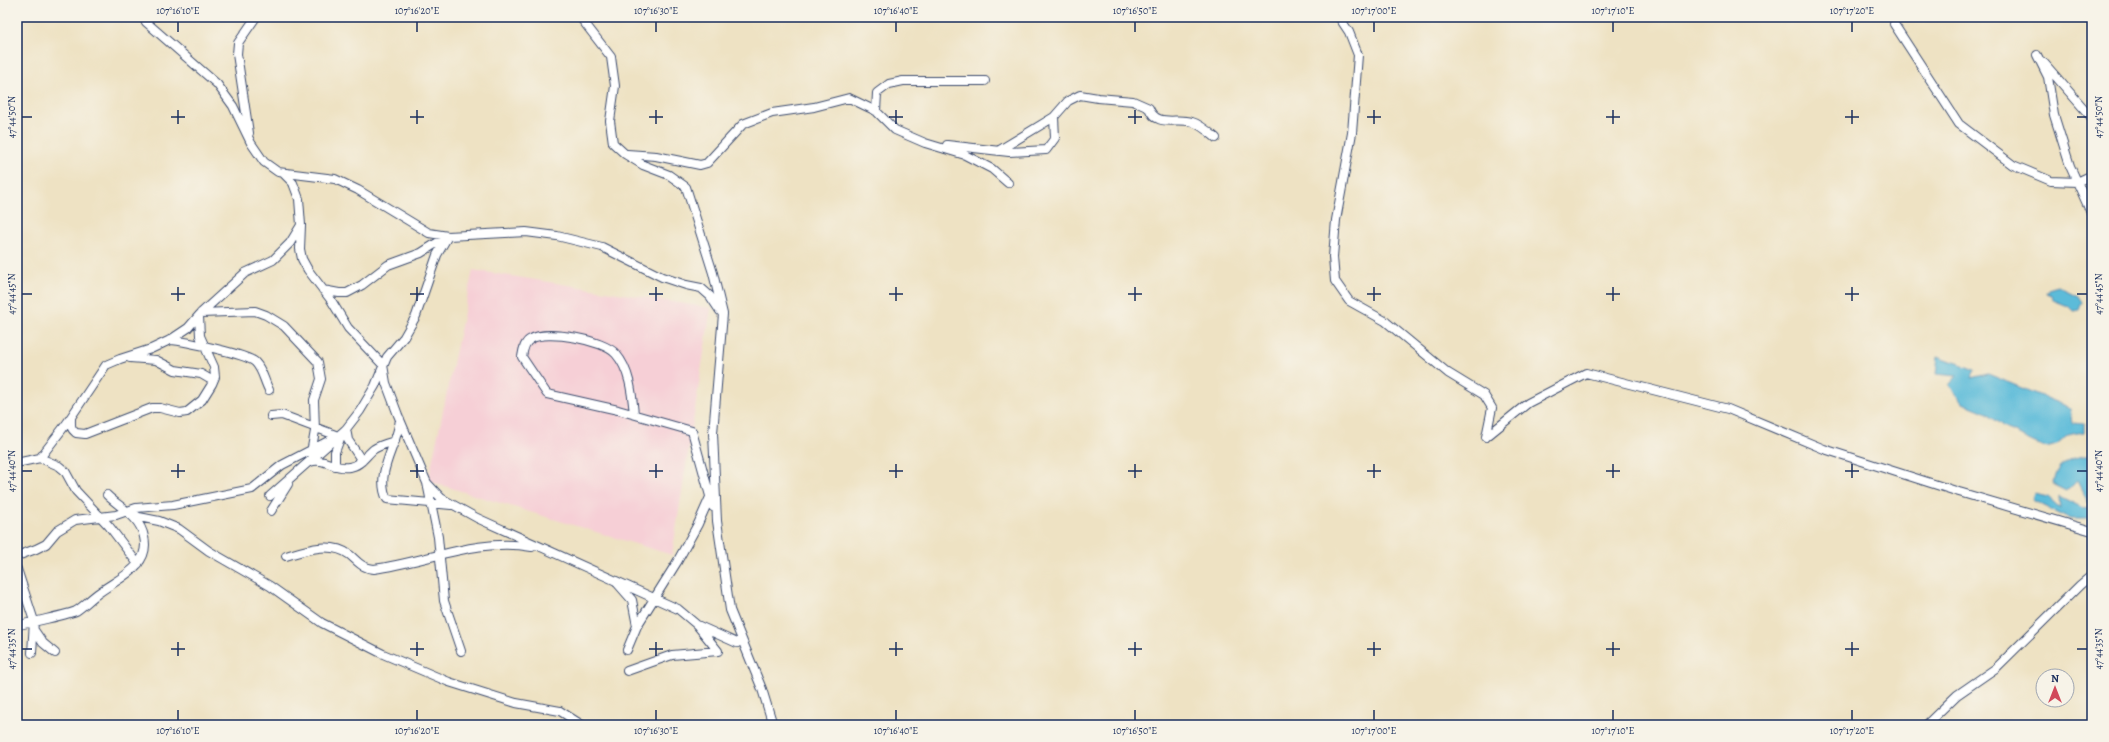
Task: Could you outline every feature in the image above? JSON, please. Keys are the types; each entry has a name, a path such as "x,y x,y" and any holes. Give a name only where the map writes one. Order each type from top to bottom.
{"street":[{"path":"143,17 146,22 217,84 233,106 251,143 264,162 278,172 335,179 358,190 429,233 448,236 526,232 557,236 602,247 662,277 701,288 710,296 722,314"},
{"path":"251,143 237,54 238,43 256,17"},
{"path":"1339,17 1349,32 1358,55 1352,132 1336,220 1333,257 1335,281 1349,301 1385,321 1448,373 1484,395 1492,408 1486,436 1528,403 1586,373 1728,409 1824,449 1959,492 2092,531"},
{"path":"583,19 611,57 615,86 610,120 612,143 625,154 643,165 669,175 686,187 713,273 722,314 714,433 717,521 730,610 762,689 773,725"},
{"path":"1894,24 1959,124 2013,165 2051,180 2077,182 2092,175"},
{"path":"2092,118 2037,54 2048,77 2054,115 2070,166 2092,215"},
{"path":"876,111 877,93 889,84 903,81 985,81"},
{"path":"998,151 1054,117 1068,101 1080,95 1133,101 1149,108 1151,115 1162,122 1179,120 1194,122 1216,138"},
{"path":"625,154 656,156 700,165 707,163 743,124 772,113 814,107 849,98 876,111 895,130 922,142 965,155 992,169 1008,183"},
{"path":"922,142 998,151 1046,150 1055,138 1054,117"},
{"path":"283,173 293,183 299,199 302,259 322,290 331,300 348,328 383,365 386,383 427,484 440,554 444,601 461,651"},
{"path":"40,458 71,418 88,394 97,376 106,365 151,349 170,340 188,328 200,314 246,273 273,260 290,244 301,225"},
{"path":"322,290 338,293 347,292 362,285 388,265 421,253 448,236"},
{"path":"270,496 342,432 360,411 375,386 383,365 416,316 434,264 448,236"},
{"path":"200,314 255,311 266,315 284,326 318,362 321,379 313,410 315,427 312,449 306,464"},
{"path":"71,418 70,427 72,430 76,434 85,434 152,408 160,408 180,413 187,412 208,393 213,382 214,367 200,336 200,314"},
{"path":"634,414 631,390 626,369 615,353 601,344 568,337 539,336 530,339 524,346 522,357 547,394 634,414 692,431 717,521"},
{"path":"170,340 229,352 254,361 269,390"},
{"path":"120,359 156,360 176,370 201,374 213,382"},
{"path":"271,416 282,415 315,427 342,432 362,461"},
{"path":"400,419 398,435 383,476 383,492 387,499 452,506"},
{"path":"17,556 46,544 57,531 75,520 173,505 252,489 282,465 342,432"},
{"path":"335,466 336,447 342,432"},
{"path":"306,464 321,460 335,466 348,468 362,461 375,448 395,441"},
{"path":"21,462 40,458 59,466 65,471 76,491 109,526 138,564"},
{"path":"271,511 287,488 290,479"},
{"path":"427,484 452,506 545,550 678,609 697,625 718,651 672,656 627,671"},
{"path":"107,495 128,511 139,517 159,521 179,529 209,551 270,586 322,623 383,654 449,682 516,703 560,711 582,725"},
{"path":"627,650 637,626 646,610 655,599 698,524 710,497"},
{"path":"17,625 76,611 100,591 130,572 138,564 145,547 144,538 142,529 128,511"},
{"path":"286,556 311,548 329,548 346,553 362,566 374,569 440,554 503,544 545,550"},
{"path":"17,569 34,621 32,652"},
{"path":"1926,725 1957,695 1996,668 2092,575"},
{"path":"613,579 632,600 637,626"},
{"path":"697,625 737,643"},
{"path":"34,630 43,643 55,653"}],"shaded area":[{"path":"473,270 711,308 672,555 428,481"}],"water":[{"path":"2058,286 2078,296 2082,302 2079,310 2073,311 2068,306 2053,300 2051,295 2046,293 2048,289"},
{"path":"1938,356 1975,370 1971,378 1988,374 2070,408 2072,423 2084,424 2084,432 2068,435 2057,445 2046,448 2009,431 1985,412 1963,403 1949,385 1957,376 1936,374"},
{"path":"2092,456 2092,502 2088,502 2077,481 2067,491 2053,484 2056,472 2062,464 2072,459"},
{"path":"2034,494 2048,497 2060,508 2059,497 2083,509 2092,508 2092,519 2071,519 2032,500"}]}
